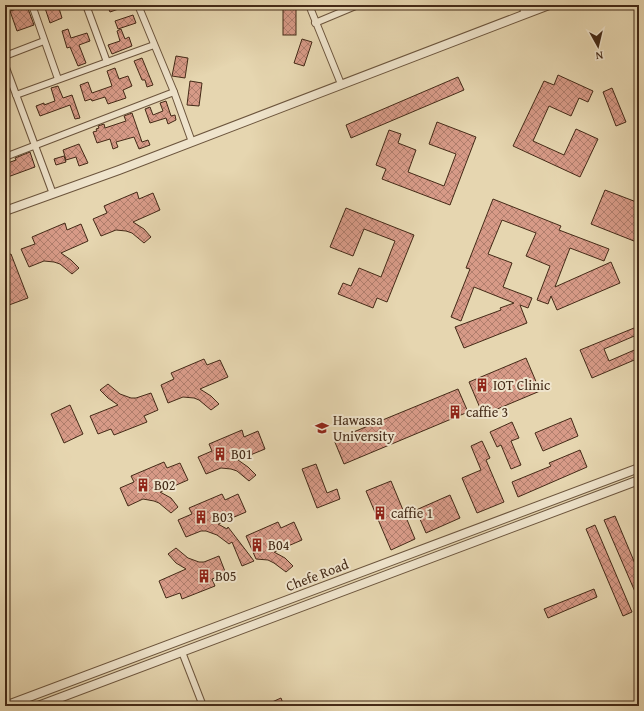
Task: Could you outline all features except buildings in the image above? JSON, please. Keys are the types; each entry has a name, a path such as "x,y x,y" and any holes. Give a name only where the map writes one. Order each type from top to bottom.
{"street":[{"path":"32,5 58,80"},
{"path":"86,5 107,62"},
{"path":"138,5 174,92 192,142"},
{"path":"308,5 341,84"},
{"path":"316,23 358,5"},
{"path":"522,5 525,14"},
{"path":"5,211 192,142 549,5"},
{"path":"5,56 44,41"},
{"path":"16,95 154,45"},
{"path":"5,65 53,194"},
{"path":"5,157 174,92"},
{"name":"Chefe Road","path":"5,706 639,468"},
{"name":"Chefe Road","path":"38,706 639,480"},
{"path":"182,652 203,706"}],"place":[{"name":"IOT Clinic","path":"482,385"},
{"name":"caffie 3","path":"455,412"},
{"name":"Hawassa University","path":"322,428"},
{"name":"B01","path":"220,454"},
{"name":"B02","path":"143,485"},
{"name":"caffie 1","path":"380,513"},
{"name":"B03","path":"201,517"},
{"name":"B04","path":"257,545"},
{"name":"B05","path":"204,576"}]}
